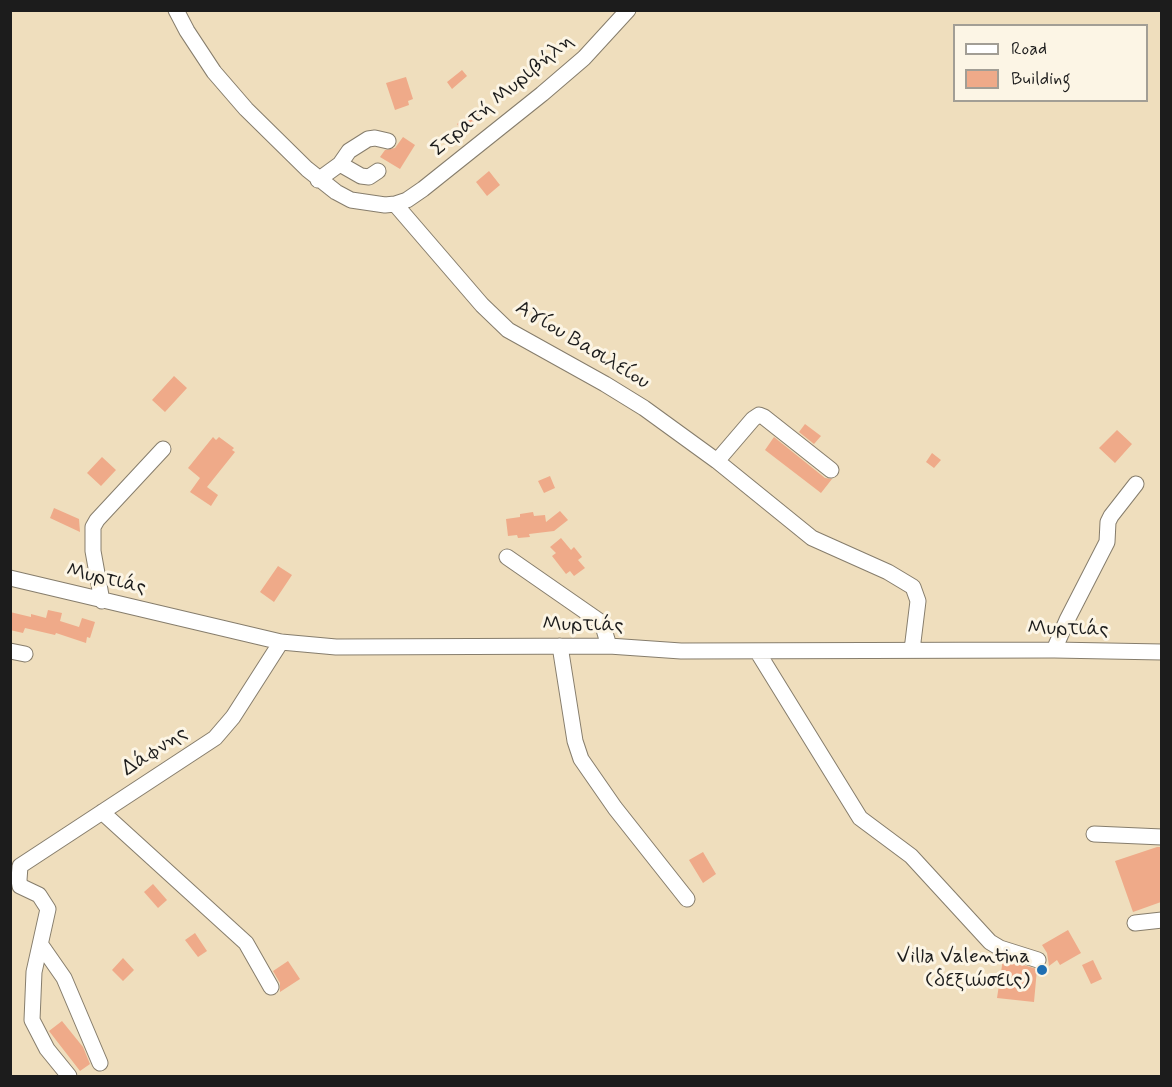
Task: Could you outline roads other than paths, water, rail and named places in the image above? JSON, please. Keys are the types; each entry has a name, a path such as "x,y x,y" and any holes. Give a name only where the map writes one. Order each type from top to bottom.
{"street":[{"path":"176,10 187,32 214,72 246,109 318,180 351,200 395,204"},
{"name":"Στρατή Μυριβήλη","path":"395,204 407,200 423,189 542,94 584,58 628,10"},
{"path":"318,180 340,164 349,151 368,139 388,141"},
{"path":"340,164 361,176 369,177 378,171"},
{"name":"Αγίου Βασιλείου","path":"395,204 482,305 508,330 644,408 717,461 812,538 888,572 913,587 918,601 912,650"},
{"path":"717,461 753,419 759,416 764,417 831,470"},
{"path":"102,601 93,551 93,527 163,449"},
{"path":"1054,650 1107,542 1108,522 1136,484"},
{"path":"507,557 602,623 609,646"},
{"name":"Μυρτιάς","path":"10,578 281,642 336,647 609,646 681,651 1161,652"},
{"name":"Δάφνης","path":"41,945 48,909 39,894 20,886 20,866 215,738 233,717 281,642"},
{"path":"560,646 575,741 581,759 615,808 687,899"},
{"path":"757,651 860,818 911,856 990,942 1000,948 1038,960"},
{"path":"102,812 246,942 271,987"},
{"path":"1094,834 1161,837"},
{"path":"1135,923 1161,920"},
{"path":"41,945 64,978 100,1063"},
{"path":"41,945 34,972 32,1020 47,1049 69,1077"}],"place":[{"name":"Villa Valentina (δεξιώσεις)","path":"1042,970"}]}
